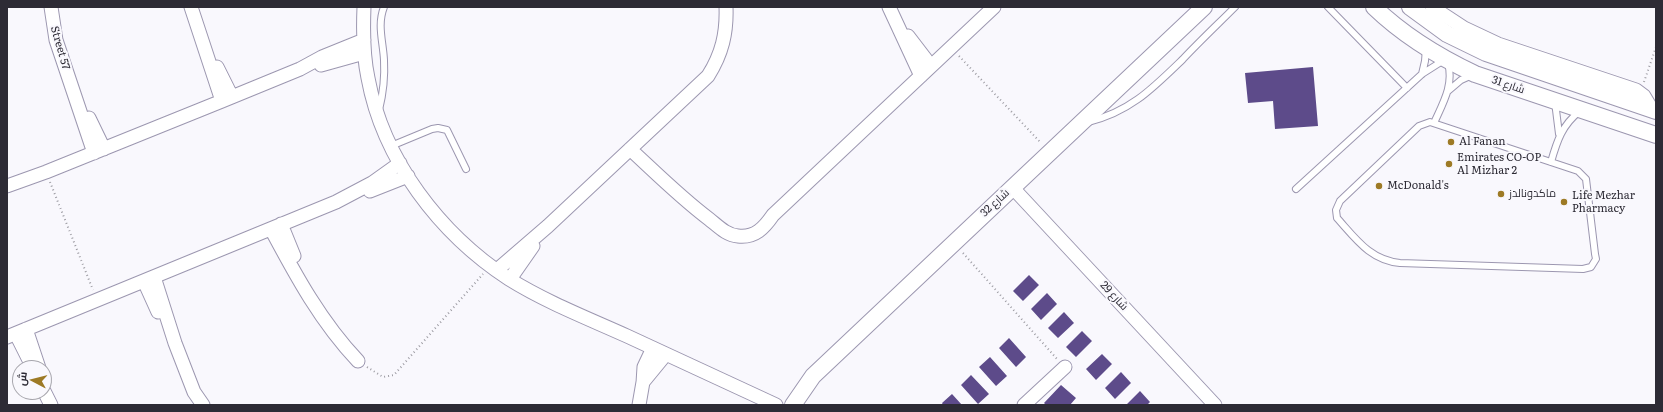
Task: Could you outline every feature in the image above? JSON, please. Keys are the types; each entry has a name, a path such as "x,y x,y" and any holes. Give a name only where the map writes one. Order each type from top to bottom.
{"street":[{"name":"Street 57","path":"51,7 56,40 73,88 99,151"},
{"path":"191,7 201,38 227,99"},
{"path":"364,7 364,54 368,79 378,116 391,146 408,176 424,199 449,229 494,268 510,279 544,298 776,405"},
{"path":"494,268 548,226 708,76 722,49 726,30 726,7"},
{"path":"890,7 921,76"},
{"path":"890,7 915,46 931,66"},
{"path":"630,150 685,201 727,233 744,236 757,233 765,226 773,215 994,7"},
{"name":"شارع 32","path":"793,405 813,376 1204,7"},
{"name":"شارع 31","path":"1374,7 1397,27 1426,48 1446,60 1475,74 1656,135"},
{"path":"1432,7 1464,28 1498,44 1640,92 1648,100 1655,111"},
{"name":"شارع 31","path":"1409,8 1447,34 1486,53 1655,111"},
{"path":"10,187 300,69 322,57 364,40"},
{"path":"300,69 364,54"},
{"path":"16,333 336,202 372,183 400,163"},
{"path":"336,202 359,195 408,176"},
{"name":"شارع 29","path":"1012,187 1215,405"},
{"path":"510,279 548,226"},
{"path":"276,227 305,290 325,322 358,361"},
{"path":"149,279 194,392 203,405"},
{"path":"16,333 28,360"},
{"path":"16,333 34,360"},
{"path":"639,405 644,367 653,348"},
{"path":"643,383 666,354"},
{"path":"1024,405 1065,367"}],"lane":[{"path":"378,116 384,76 384,61 380,28 384,7"},
{"path":"1079,124 1113,114 1144,96 1236,7"},
{"path":"1328,7 1407,88"},
{"path":"1422,74 1426,48"},
{"path":"1296,189 1422,74 1446,60 1450,76 1448,91 1434,123"},
{"path":"1448,91 1461,80 1475,74"},
{"path":"1555,101 1559,136"},
{"path":"1551,162 1559,136 1568,121 1581,110"},
{"path":"1424,123 1434,123 1551,162 1578,172 1586,179 1596,259 1591,267 1584,269 1400,263 1385,260 1370,253 1337,218 1337,207 1340,201 1419,126 1424,123"},
{"path":"391,146 432,129 447,130 466,169"}],"path":[{"path":"951,47 1050,153"},
{"path":"1640,92 1656,47"},
{"path":"46,172 98,300"},
{"path":"954,243 1065,367"},
{"path":"358,361 383,377 394,376 494,268"}],"building":[{"path":"1313,67 1318,126 1275,129 1273,101 1248,103 1245,73"},
{"path":"1029,275 1039,285 1023,301 1013,291"},
{"path":"1047,293 1057,304 1041,320 1031,309"},
{"path":"1064,312 1074,323 1058,338 1048,328"},
{"path":"1082,331 1092,341 1076,357 1066,347"},
{"path":"1009,338 1026,357 1016,367 999,348"},
{"path":"1102,354 1112,364 1096,380 1086,369"},
{"path":"990,357 1007,376 996,386 979,367"},
{"path":"1121,372 1131,383 1115,399 1105,388"},
{"path":"971,375 989,394 978,404 961,385"},
{"path":"1061,385 1076,398 1070,405 1046,405 1044,403"},
{"path":"1140,391 1150,402 1147,405 1126,405"},
{"path":"952,394 962,405 943,405 942,403"}],"place":[{"name":"Al Fanan","path":"1451,142"},
{"name":"Emirates CO-OP Al Mizhar 2","path":"1449,164"},
{"name":"McDonald's","path":"1379,186"},
{"name":"ماكدونالدز","path":"1501,194"},
{"name":"Life Mezhar Pharmacy","path":"1564,202"}]}
